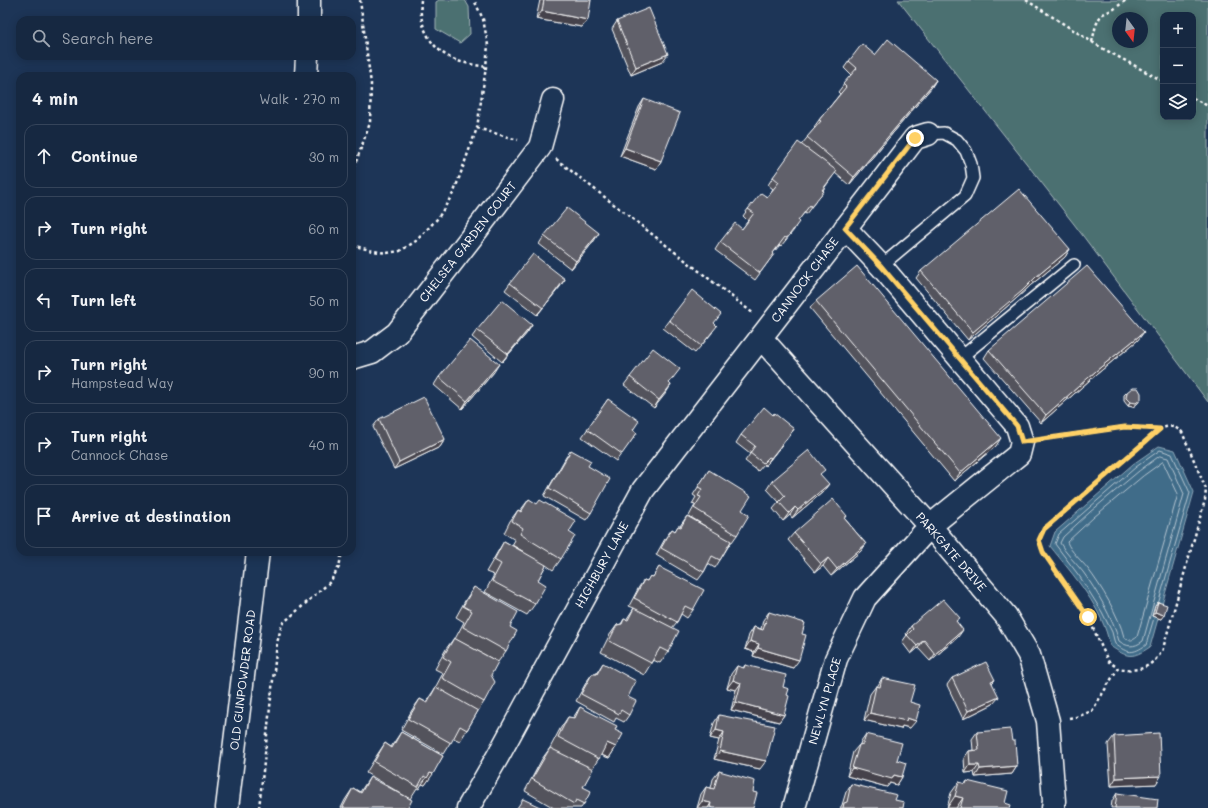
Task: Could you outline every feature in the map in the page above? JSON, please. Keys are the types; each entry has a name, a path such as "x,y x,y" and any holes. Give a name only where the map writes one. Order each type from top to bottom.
{"street":[{"path":"309,0 309,16"},
{"path":"306,72 307,60"},
{"name":"CHELSEA GARDEN COURT","path":"356,357 372,352 397,333 470,240 540,147 553,100"},
{"name":"CANNOCK CHASE","path":"766,332 915,138 928,134"},
{"path":"845,228 881,266 1017,426 1022,442"},
{"name":"PARKGATE DRIVE","path":"766,332 1006,616 1029,655 1048,721 1054,801 1053,808"},
{"name":"HIGHBURY LANE","path":"468,808 643,490 766,332"},
{"name":"NEWLYN PLACE","path":"794,808 836,659 865,598 930,526 1019,454 1022,442"},
{"name":"OLD GUNPOWDER ROAD","path":"227,808 258,556"}],"lane":[{"path":"881,266 965,196 973,178 971,164 966,151 957,140 944,133 928,134"},
{"path":"960,358 1074,265"}],"path":[{"path":"356,162 370,124 371,84 360,0"},
{"path":"421,0 421,13 425,32 433,44 445,54 458,61 486,67"},
{"path":"356,246 387,253 400,251 416,241 438,218 454,192 477,128 486,67 488,45 483,19 474,0"},
{"path":"1026,0 1092,42 1160,79"},
{"path":"1092,42 1096,25 1101,15 1114,9 1126,0"},
{"path":"1196,100 1208,106"},
{"path":"477,128 540,147 766,332"},
{"path":"1166,426 1175,427 1182,432 1206,489 1205,500 1162,652 1145,668 1129,670 1118,668 1108,661 1088,617 1043,552 1039,540 1044,529 1160,429 1166,426"},
{"path":"1022,442 1125,427 1160,429"},
{"path":"259,808 277,643 282,624 330,582 339,567 341,556"},
{"path":"1048,721 1076,717 1092,711 1118,668"}],"green space":[{"path":"439,0 465,0 469,7 470,34 460,43 436,29 436,2"},
{"path":"898,0 1208,0 1208,402 1074,224"}],"water":[{"path":"1159,446 1175,450 1194,492 1150,647 1139,654 1130,656 1121,653 1110,646 1101,619 1094,606 1078,581 1050,546 1055,532 1133,464"}],"building":[{"path":"544,0 591,0 588,20 542,11"},
{"path":"649,8 668,54 636,67 617,21"},
{"path":"888,39 936,80 854,177 807,137 846,87 843,84 857,68 849,61 862,44 875,55"},
{"path":"644,99 680,113 661,161 625,148"},
{"path":"798,142 837,171 822,190 824,191 811,207 810,205 787,238 785,237 760,273 720,242 735,223 742,229 754,213 748,209 761,193 767,197 779,182 773,177"},
{"path":"1019,189 1070,249 973,332 921,271"},
{"path":"567,208 599,233 576,261 544,236"},
{"path":"533,254 565,279 543,308 510,283"},
{"path":"857,266 1001,438 960,473 816,301"},
{"path":"1087,266 1144,332 1096,371 1046,415 989,350"},
{"path":"692,290 721,314 714,323 717,326 701,346 669,320"},
{"path":"502,300 532,325 508,354 477,330"},
{"path":"470,340 499,364 467,401 439,377"},
{"path":"653,348 680,369 669,383 671,385 659,400 630,377"},
{"path":"1132,388 1138,388 1141,393 1141,399 1136,403 1130,402 1126,398 1127,392"},
{"path":"424,397 445,439 399,462 379,419"},
{"path":"608,399 639,421 633,430 637,433 622,454 587,429"},
{"path":"764,407 794,429 771,458 769,457 763,463 750,453 755,446 741,435"},
{"path":"571,450 591,461 588,466 610,479 591,513 549,488"},
{"path":"809,450 825,470 820,474 829,484 798,510 795,507 789,513 779,502 785,496 772,481"},
{"path":"709,470 751,496 742,510 749,515 737,535 694,508 701,497 698,496 702,489 698,487"},
{"path":"529,499 537,504 540,500 576,521 569,532 575,536 561,559 520,534 523,528 512,521 518,510 521,512"},
{"path":"833,499 847,516 844,518 866,544 837,569 828,558 821,564 794,533"},
{"path":"687,516 731,541 720,560 712,556 704,572 661,548 672,529 675,531 678,526 681,527"},
{"path":"504,541 546,565 538,580 546,585 535,604 492,581 501,564 494,560"},
{"path":"659,567 704,590 693,610 685,606 677,622 634,598 644,580 647,581 650,576 653,577"},
{"path":"474,587 518,612 510,627 517,631 506,651 463,627 472,611 463,606"},
{"path":"943,599 960,618 956,621 963,630 935,654 924,640 917,646 907,635 913,629 911,626"},
{"path":"1158,602 1167,605 1164,615 1155,612"},
{"path":"634,608 679,631 668,652 660,648 651,663 609,641 617,625 622,624 624,619 628,620"},
{"path":"769,612 805,623 802,634 806,635 799,660 758,648 759,644 750,641 754,627 763,630"},
{"path":"454,638 498,662 491,675 495,682 484,702 442,678 451,662 443,657"},
{"path":"986,662 995,680 991,681 999,697 968,711 952,678"},
{"path":"603,663 636,681 628,697 636,701 629,715 621,710 619,714 581,694 592,674 597,674"},
{"path":"745,665 786,675 783,687 789,689 787,695 789,696 784,715 736,702 741,683 733,680 737,666 744,668"},
{"path":"882,678 915,685 910,702 920,705 916,721 907,718 906,721 870,713 876,686 880,687"},
{"path":"436,687 478,711 467,730 460,726 451,743 408,719 420,699 427,703"},
{"path":"580,707 617,726 615,730 623,734 616,747 607,743 599,759 558,737 568,717 575,718"},
{"path":"719,715 775,726 766,761 720,751 724,732 716,730"},
{"path":"1010,729 1012,741 1015,741 1017,766 980,769 979,765 970,765 969,751 979,750 977,732"},
{"path":"401,732 443,756 433,774 430,773 427,778 424,776 418,787 374,762 385,743 392,748"},
{"path":"1159,733 1161,776 1116,778 1114,736"},
{"path":"866,734 902,743 897,760 906,763 902,777 894,775 892,779 852,768 859,745 863,744"},
{"path":"550,748 593,769 583,787 591,791 584,804 576,800 574,804 532,779"},
{"path":"719,771 755,781 753,792 757,793 753,808 714,808 710,807 711,803 702,801 706,787 714,789"},
{"path":"370,777 412,800 408,808 344,808 343,807 353,788 361,793"},
{"path":"967,781 1008,791 1005,803 1011,805 1010,808 960,808 963,798 955,796 959,782 966,784"},
{"path":"851,784 897,795 895,800 904,802 903,808 843,808 844,803 847,802"},
{"path":"1117,793 1158,799 1157,808 1115,808"},
{"path":"523,799 542,808 517,808"}],"route":[{"path":"915,138 845,228 881,266 1017,426 1022,442 1125,427 1160,429 1044,529 1039,540 1043,552 1088,617"}]}
